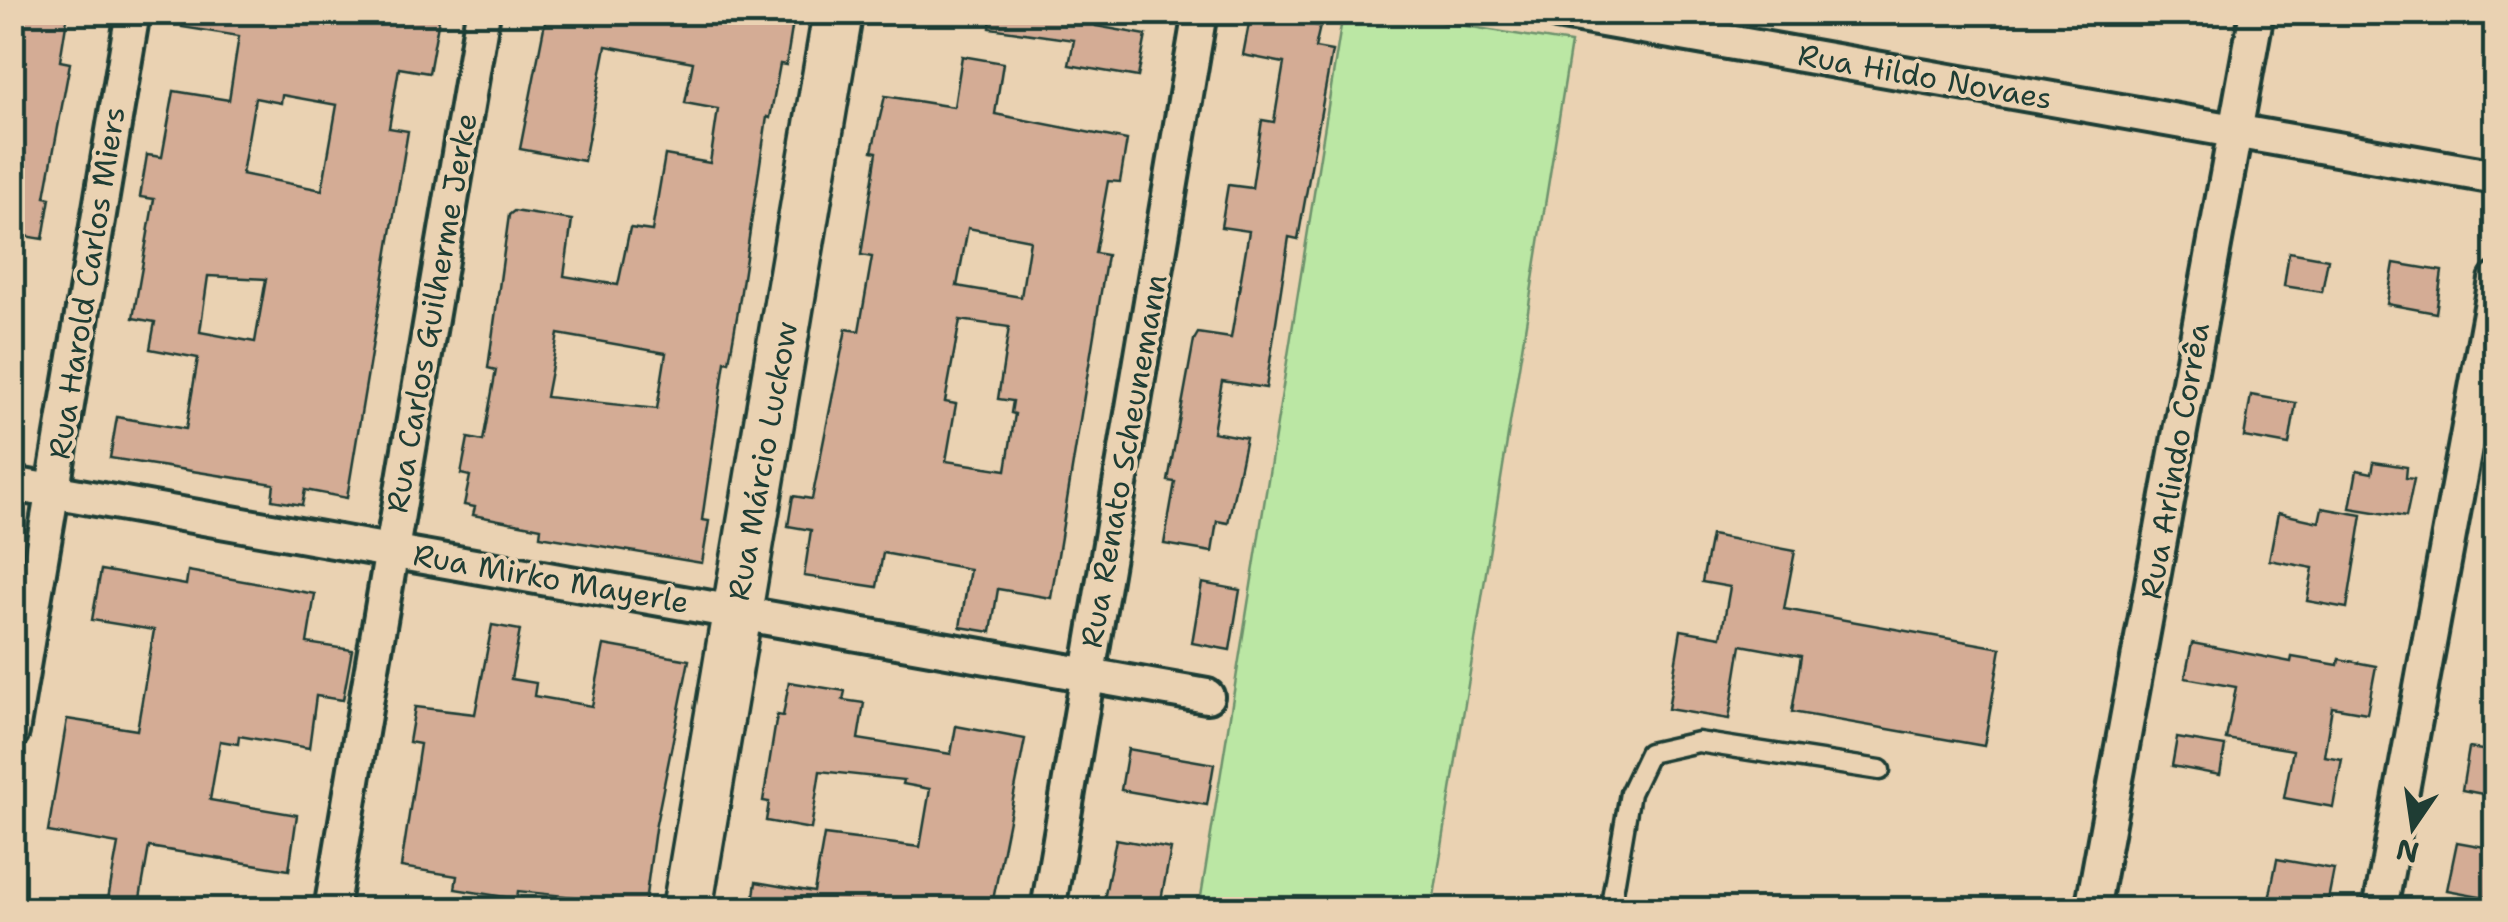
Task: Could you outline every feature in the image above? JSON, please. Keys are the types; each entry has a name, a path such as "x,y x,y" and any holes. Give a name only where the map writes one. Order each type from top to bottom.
{"street":[{"name":"Rua Harold Carlos Miers","path":"12,732 132,12"},
{"name":"Rua Carlos Guilherme Jerke","path":"331,910 484,12"},
{"name":"Rua Márcio Luckow","path":"688,910 838,12"},
{"name":"Rua Renato Scheunemann","path":"1048,910 1200,12"},
{"name":"Rua Hildo Novaes","path":"1557,12 2496,177"},
{"name":"Rua Arlindo Corrêa","path":"2092,910 2257,12"},
{"path":"2380,910 2496,280"},
{"name":"Rua Mirko Mayerle","path":"12,484 1207,696"}],"lane":[{"path":"1610,910 1630,794 1649,753 1698,742 1880,770"}],"green space":[{"path":"1343,13 1385,13 1571,43 1432,909 1199,909"}],"building":[{"path":"12,12 68,12 60,61 70,63 45,197 50,198 43,239 12,234"},
{"path":"183,12 409,12 439,18 429,73 399,68 389,128 408,131 347,498 305,490 302,505 272,500 274,484 110,458 117,417 186,429 198,358 150,349 155,322 133,318 154,199 140,197 147,155 162,157 174,91 229,100 239,36 182,27","holes":["282,95 337,105 322,190 242,174 255,98 281,103","208,276 266,279 255,342 200,332"]},
{"path":"547,12 740,12 793,22 786,65 780,64 770,118 767,117 738,311 729,362 725,361 702,520 709,521 702,563 540,536 541,528 473,515 475,507 464,505 470,476 461,474 468,438 483,441 496,370 488,368 509,215 514,211 572,220 564,276 618,285 630,228 652,231 665,155 710,163 718,109 685,103 693,62 606,46 584,161 520,149","holes":["558,334 666,353 657,409 546,397"]},
{"path":"991,12 1098,12 1096,26 1146,35 1138,77 1069,65 1074,40 990,28"},
{"path":"1251,13 1320,26 1315,48 1332,51 1298,239 1289,237 1266,388 1222,381 1213,432 1246,438 1228,523 1217,521 1212,552 1164,544 1175,482 1168,481 1194,340 1198,333 1231,338 1249,231 1221,227 1228,185 1252,188 1262,120 1274,122 1284,63 1243,55"},
{"path":"962,56 1003,63 995,114 1127,140 1120,182 1108,181 1095,253 1107,255 1051,598 998,589 991,632 960,627 970,569 883,553 877,587 804,576 811,530 788,526 793,496 812,499 846,329 859,331 872,257 861,255 877,152 872,151 885,96 954,107","holes":["968,228 1030,240 1021,297 957,286","960,320 1009,327 998,399 1013,401 1011,413 1015,414 1006,470 946,461 956,404 945,402"]},
{"path":"2289,252 2328,259 2322,292 2284,286"},
{"path":"2394,263 2442,271 2436,313 2387,304"},
{"path":"2251,395 2296,403 2289,445 2244,437"},
{"path":"2374,462 2407,467 2406,478 2414,479 2406,517 2350,508 2357,470 2372,473"},
{"path":"2322,508 2362,515 2347,608 2307,601 2313,568 2269,560 2278,513 2319,522"},
{"path":"1711,535 1795,551 1784,609 2001,648 1984,746 1792,712 1801,656 1741,645 1729,719 1668,709 1681,630 1721,637 1730,587 1702,582"},
{"path":"101,570 186,585 188,571 315,594 307,643 352,650 343,700 316,696 309,748 239,736 238,744 220,741 210,800 297,815 289,870 149,847 138,910 106,910 118,844 48,832 67,719 137,730 154,630 92,620"},
{"path":"1202,583 1240,590 1230,650 1192,643"},
{"path":"492,625 520,630 511,679 536,683 534,696 592,706 604,645 689,660 655,829 644,910 573,910 575,897 518,891 517,899 455,889 457,876 401,867 420,744 409,742 415,707 475,714"},
{"path":"2192,643 2291,662 2292,657 2338,665 2339,659 2376,666 2367,713 2332,707 2324,756 2342,759 2333,807 2284,798 2293,750 2226,739 2236,687 2185,678"},
{"path":"789,682 845,691 843,700 864,703 858,739 951,754 956,726 1025,739 991,910 752,910 756,882 814,892 824,835 920,847 930,789 903,784 904,780 820,771 811,829 766,821 769,802 763,801 777,715 783,716"},
{"path":"2177,738 2225,746 2220,775 2172,766"},
{"path":"2469,748 2496,752 2496,789 2490,788 2488,795 2462,790"},
{"path":"1128,749 1214,764 1207,805 1121,790"},
{"path":"1116,839 1171,849 1159,910 1102,910"},
{"path":"2457,842 2496,849 2496,899 2447,890"},
{"path":"2277,859 2334,869 2326,910 2269,900"}]}
